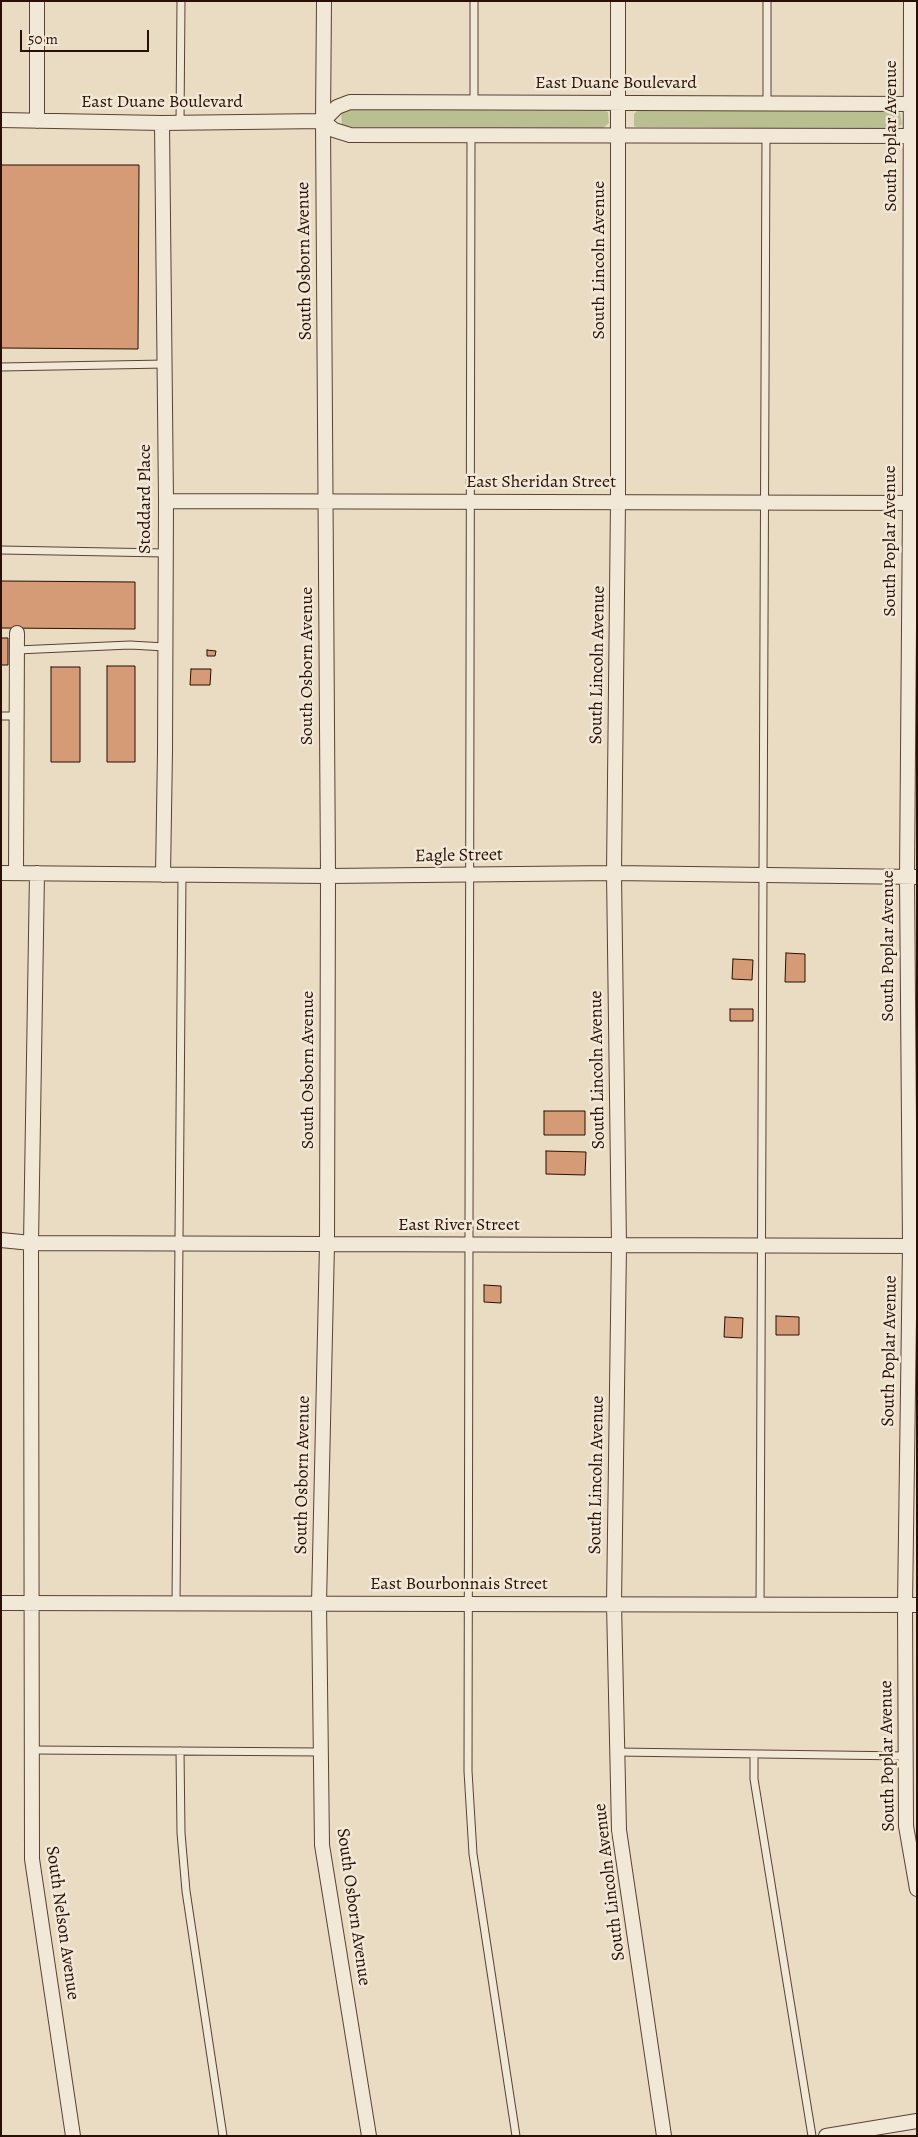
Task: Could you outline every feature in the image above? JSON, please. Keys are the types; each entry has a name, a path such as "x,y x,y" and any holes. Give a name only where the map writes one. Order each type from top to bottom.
{"street":[{"path":"37,1 37,120"},
{"name":"South Osborn Avenue","path":"324,1 323,121 328,876 327,1244 319,1604 322,1845 369,2136"},
{"name":"South Lincoln Avenue","path":"618,1 618,501 614,872 619,1246 614,1604 617,1752 619,1830 664,2136"},
{"name":"South Poplar Avenue","path":"912,1 914,104 912,877 914,1246 911,1605 906,1756 906,1826 917,1890"},
{"name":"East Duane Boulevard","path":"1,120 162,123 323,121 337,107 350,102 914,104"},
{"path":"323,121 334,130 350,135 914,136"},
{"name":"Stoddard Place","path":"162,123 166,501 163,875"},
{"name":"East Sheridan Street","path":"166,501 914,503"},
{"path":"16,873 17,633"},
{"name":"Eagle Street","path":"1,874 328,876 614,872 912,877"},
{"name":"South Nelson Avenue","path":"37,873 31,1243 32,1859 73,2136"},
{"name":"East River Street","path":"1,1240 31,1243 179,1244 914,1246"},
{"name":"East Bourbonnais Street","path":"1,1603 911,1605"},
{"path":"826,2136 917,2121"}],"lane":[{"path":"180,123 181,1"},
{"path":"474,1 474,102"},
{"path":"767,1 767,103"},
{"path":"471,135 468,1771 473,1854 516,2136"},
{"path":"760,1605 766,136"},
{"path":"1,367 164,364"},
{"path":"1,550 165,553"},
{"path":"17,650 130,645 166,647"},
{"path":"1,716 17,716"},
{"path":"176,1603 182,875"},
{"path":"32,1750 321,1752"},
{"path":"180,1751 181,1833 185,1882 223,2136"},
{"path":"617,1752 906,1756"},
{"path":"754,1754 754,1779 812,2136"}],"green space":[{"path":"345,109 605,111 608,112 609,123 603,128 345,127 342,125 341,114"},
{"path":"638,110 898,112 900,113 902,124 896,129 637,127 634,126 634,114"}],"building":[{"path":"1,165 139,165 138,349 1,348"},
{"path":"1,581 135,582 135,629 1,628"},
{"path":"1,638 8,638 8,665 1,665"},
{"path":"207,650 216,651 215,656 207,656"},
{"path":"107,666 135,666 135,762 107,762"},
{"path":"51,667 80,667 80,762 51,762"},
{"path":"191,669 211,669 210,685 190,685"},
{"path":"786,953 805,954 805,982 785,982"},
{"path":"733,959 753,960 752,980 732,979"},
{"path":"730,1009 753,1009 753,1021 730,1021"},
{"path":"544,1111 585,1111 585,1135 544,1135"},
{"path":"546,1151 586,1152 585,1175 546,1174"},
{"path":"484,1285 501,1286 501,1303 484,1302"},
{"path":"776,1316 799,1317 799,1335 776,1335"},
{"path":"725,1317 743,1318 742,1338 724,1337"}]}
